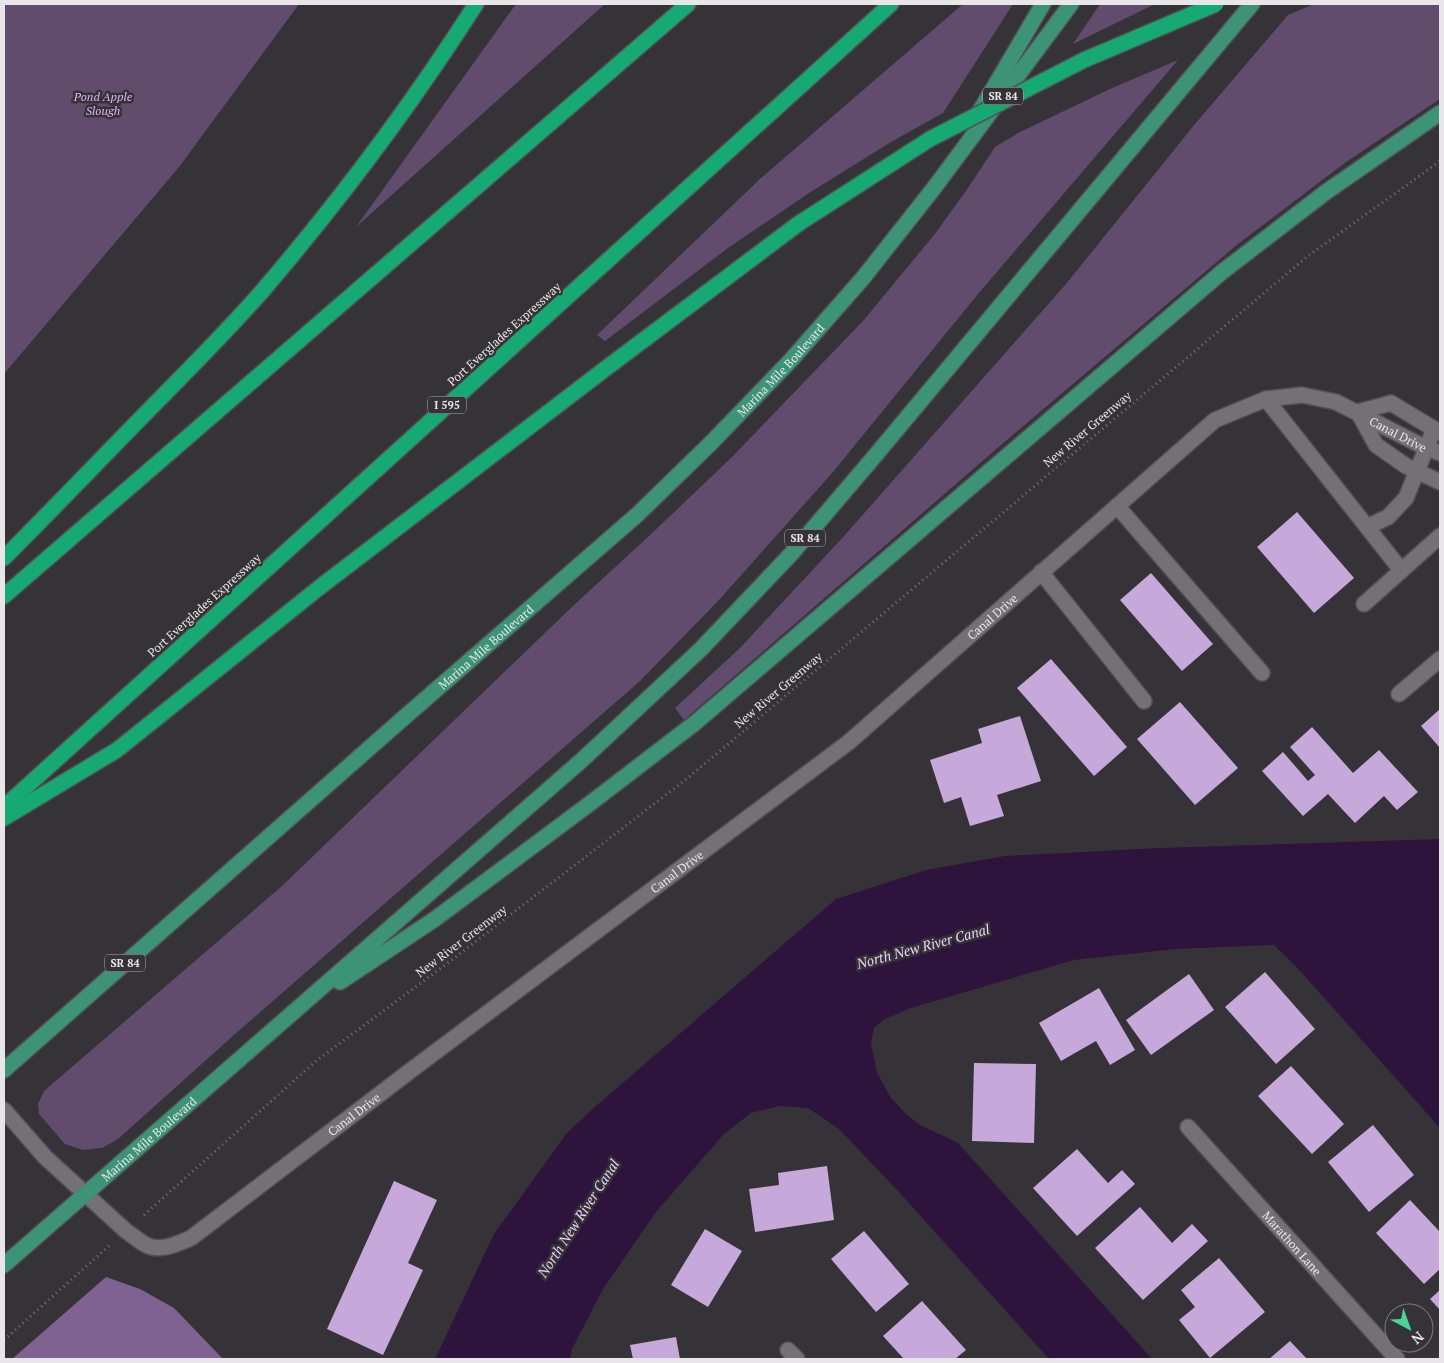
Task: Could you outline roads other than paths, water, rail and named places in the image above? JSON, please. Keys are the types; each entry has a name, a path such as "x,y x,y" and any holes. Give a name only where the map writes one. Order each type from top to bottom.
{"highway":[{"path":"4,558 191,367 262,290 368,160 476,4"},
{"path":"4,596 688,4"},
{"name":"Port Everglades Expressway","path":"4,807 891,4"},
{"path":"4,818 116,750 328,581 798,224 930,139 1084,60 1216,4"}],"main road":[{"path":"934,188 1043,4"},
{"name":"SR 84","path":"934,188 1071,4"},
{"name":"SR 84","path":"294,1011 582,760 708,642 793,552 856,479 1252,4"},
{"path":"294,1011 435,920 695,723 1222,272 1326,192 1440,113"},
{"name":"Marina Mile Boulevard","path":"4,1070 638,514 712,442 791,360 863,278 934,188"},
{"name":"Marina Mile Boulevard","path":"4,1265 294,1011"}],"street":[{"name":"Canal Drive","path":"4,1110 45,1157 126,1231 147,1246 167,1248 191,1238 414,1068 849,742 1215,420 1266,399 1302,395 1336,402 1433,451"},
{"path":"1266,399 1402,570"},
{"name":"Canal Drive","path":"1358,412 1391,403 1437,430"},
{"name":"Canal Drive","path":"1358,412 1376,445 1406,466 1440,482"},
{"path":"1367,527 1388,517 1406,498 1418,472 1433,451 1437,430"},
{"path":"1117,506 1262,673"},
{"path":"1364,604 1440,536"},
{"path":"1041,572 1144,701"},
{"path":"1399,694 1440,659"},
{"name":"Marathon Lane","path":"1188,1126 1397,1359"}],"water":[{"name":"North New River Canal","path":"1440,839 1440,1128 1303,974 1274,945 1175,949 1074,960 911,1008 883,1020 874,1028 871,1043 877,1073 891,1098 920,1125 958,1143 1152,1359 1049,1359 900,1193 839,1129 808,1108 780,1106 751,1113 724,1134 656,1212 603,1289 572,1349 570,1359 435,1359 494,1234 567,1133 836,899 926,870 1005,856 1159,848"}],"park label":[{"name":"Pond Apple Slough","path":"103,103"}]}
